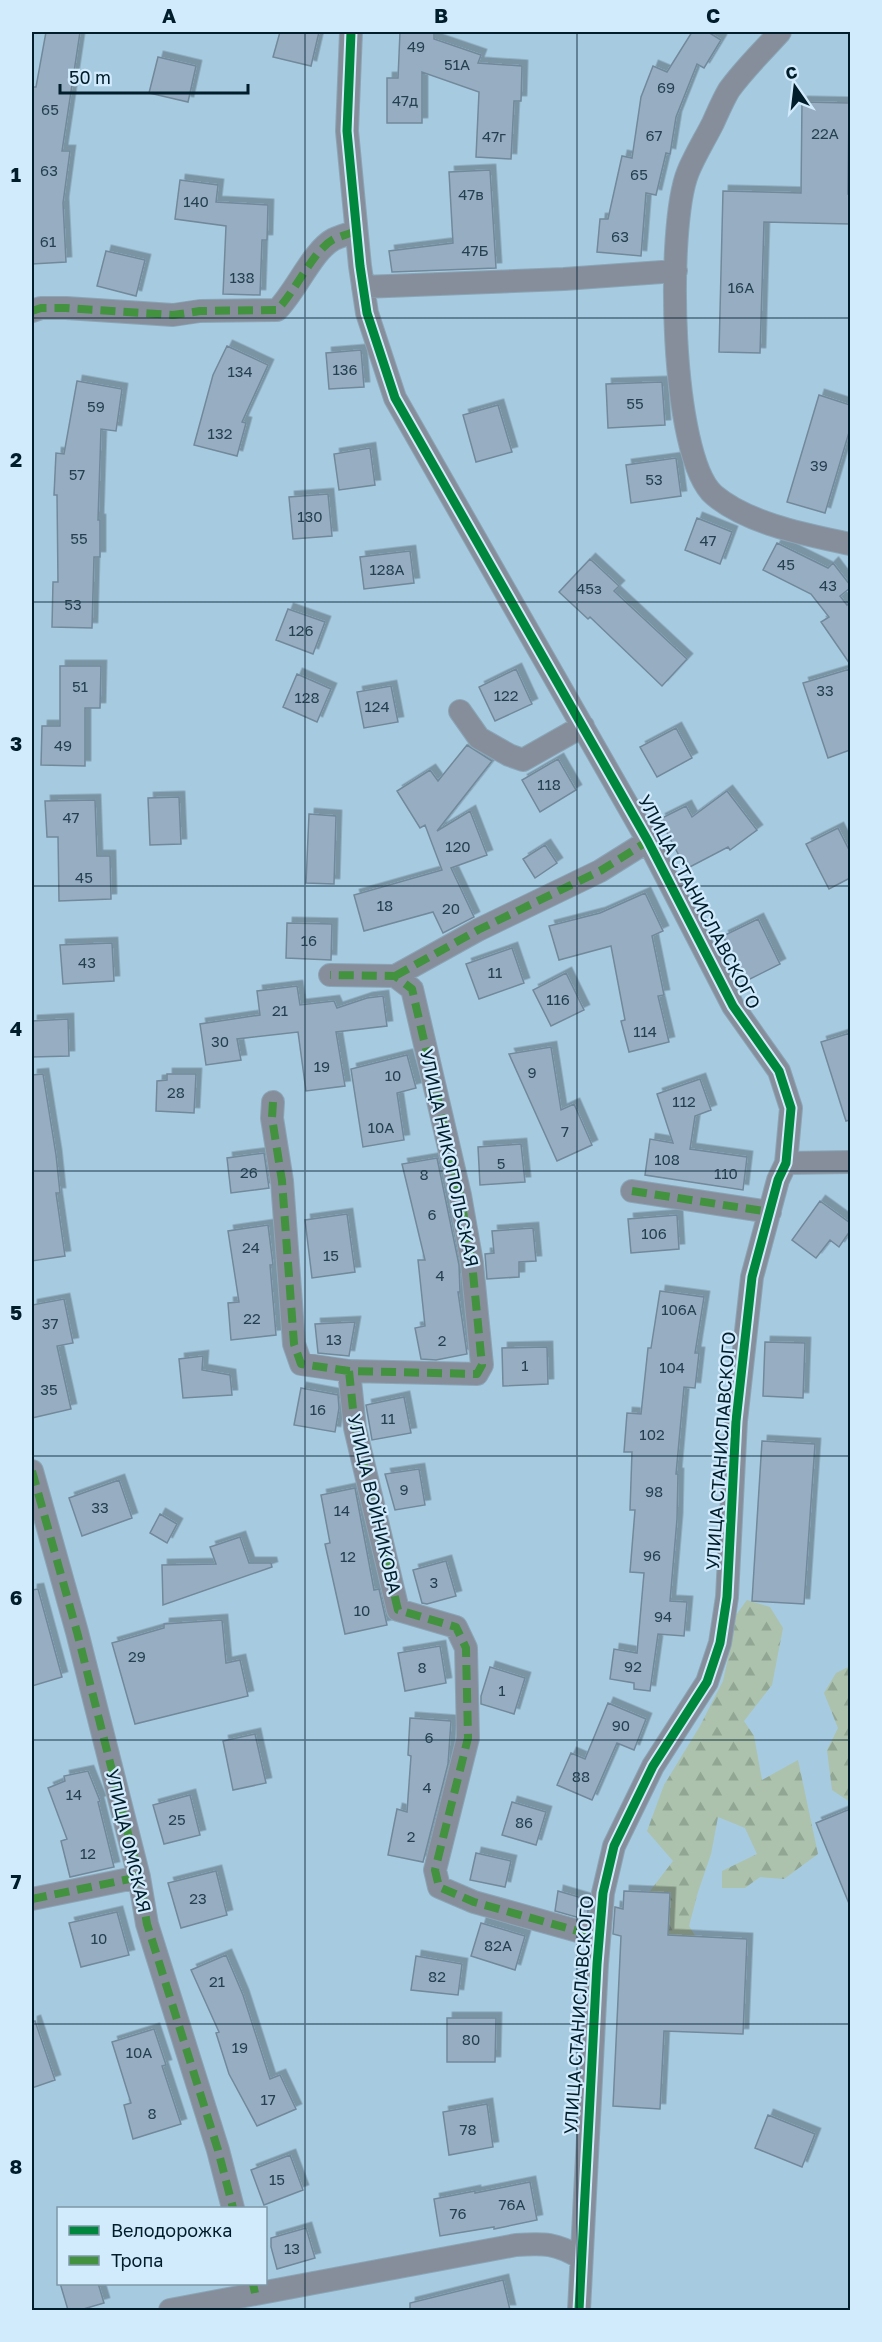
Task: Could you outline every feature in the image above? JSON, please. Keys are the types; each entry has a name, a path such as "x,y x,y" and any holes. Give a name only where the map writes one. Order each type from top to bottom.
{"street":[{"name":"УЛИЦА СТАНИСЛАВСКОГО","path":"351,32 347,131 356,231 367,313 395,398 648,841 733,1006 779,1071 791,1108 786,1163 778,1180 752,1277 736,1421 727,1597 720,1643 707,1682 653,1766 614,1846 603,1893 579,2310"},
{"path":"780,32 729,91 687,174 676,237 674,315 683,413 699,476 713,495 748,516 804,534 850,544"},
{"path":"32,311 41,308 66,308 173,315 200,311 277,310 288,299 320,251 332,240 356,231"},
{"path":"363,286 564,279 676,271"},
{"path":"460,711 479,738 523,760 583,726"},
{"path":"330,975 395,976 478,930 600,871 648,841"},
{"name":"УЛИЦА НИКОПОЛЬСКАЯ","path":"273,1102 272,1118 282,1180 294,1344 301,1364 349,1371 477,1374 482,1365 472,1263 457,1183 412,989 395,976"},
{"path":"786,1163 850,1162"},
{"path":"632,1191 770,1212"},
{"name":"УЛИЦА ВОЙНИКОВА","path":"349,1371 355,1428 364,1474 398,1610 456,1627 466,1648 468,1738 435,1870 439,1887 474,1902 599,1937"},
{"name":"УЛИЦА ОМСКАЯ","path":"32,1471 77,1632 140,1877 147,1924 218,2150 233,2207"},
{"path":"32,1899 140,1877"},
{"path":"170,2310 254,2288 516,2245 548,2243 564,2247 581,2258"}],"green space":[{"path":"747,1600 770,1607 783,1628 772,1685 744,1721 754,1736 762,1780 798,1760 818,1854 784,1879 760,1877 745,1888 722,1888 722,1871 757,1854 745,1828 718,1817 711,1854 689,1926 698,1940 690,2017 643,1900 673,1861 647,1831 664,1785 700,1726 723,1681 733,1636 733,1619"},
{"path":"850,1666 850,1802 832,1790 827,1750 838,1728 824,1693 836,1673"}],"building":[{"path":"46,32 80,32 62,151 70,151 63,203 66,262 32,264 32,87 36,87"},
{"path":"280,32 319,32 311,66 273,57"},
{"path":"400,32 434,32 434,39 481,55 478,63 522,66 521,101 514,101 511,159 476,157 479,92 422,72 422,123 387,123 387,78 398,78"},
{"path":"692,32 708,32 721,40 704,68 697,64 676,117 670,154 666,153 656,195 646,193 641,256 597,252 600,219 608,219 622,156 632,158 641,97 653,66 667,72"},
{"path":"158,57 196,66 188,102 149,93"},
{"path":"802,102 849,103 850,224 764,222 760,353 719,352 723,191 801,193"},
{"path":"490,170 496,268 392,272 389,251 453,243 449,172"},
{"path":"180,180 218,185 216,202 268,205 267,240 262,240 260,295 223,294 226,226 175,219"},
{"path":"106,251 145,260 136,296 97,286"},
{"path":"227,346 268,365 242,422 246,423 237,456 194,445 213,375"},
{"path":"361,350 364,387 329,389 326,353"},
{"path":"77,381 122,389 116,431 101,429 98,520 100,520 100,557 94,557 92,628 52,627 53,582 58,582 57,495 54,495 56,453 64,454"},
{"path":"662,382 665,425 608,428 606,384"},
{"path":"819,395 850,405 850,429 825,513 787,502"},
{"path":"498,405 512,452 476,462 463,415"},
{"path":"370,448 375,485 339,490 334,454"},
{"path":"676,458 681,496 631,503 626,465"},
{"path":"328,494 332,536 293,539 289,497"},
{"path":"697,518 732,532 720,564 685,550"},
{"path":"777,543 828,568 833,563 850,585 850,588 840,596 847,605 850,602 850,664 821,622 829,617 811,594 763,570"},
{"path":"410,551 414,583 364,589 360,557"},
{"path":"590,559 619,586 614,591 687,659 662,686 590,617 588,619 559,592"},
{"path":"288,609 325,622 313,654 276,640"},
{"path":"60,666 101,666 100,708 85,708 85,766 41,765 42,726 60,726"},
{"path":"516,669 532,704 495,721 479,687"},
{"path":"850,669 850,750 828,758 803,683"},
{"path":"297,674 331,689 317,722 283,707"},
{"path":"391,686 398,722 364,728 357,692"},
{"path":"676,728 692,758 657,777 640,747"},
{"path":"467,745 492,761 437,831 470,811 487,855 451,868 474,917 443,933 433,912 364,931 354,895 442,870 425,825 420,828 397,791 430,770 438,781"},
{"path":"558,759 576,790 540,812 522,780"},
{"path":"727,791 757,830 730,850 728,847 686,869 660,819 686,806 692,817"},
{"path":"179,797 181,844 150,845 148,798"},
{"path":"95,800 97,856 110,856 111,899 59,901 58,837 47,837 45,801"},
{"path":"309,814 336,816 334,884 306,883"},
{"path":"838,828 850,852 850,878 829,889 806,844"},
{"path":"545,845 557,863 535,878 523,859"},
{"path":"645,893 663,931 652,936 664,995 658,996 669,1042 629,1052 621,1021 625,1020 611,946 559,960 549,926 600,913"},
{"path":"758,919 780,964 746,981 723,936"},
{"path":"287,923 332,924 331,960 286,958"},
{"path":"112,943 114,981 63,984 60,945"},
{"path":"512,948 524,983 479,999 466,964"},
{"path":"566,973 584,1010 551,1026 533,990"},
{"path":"297,986 300,1005 334,1001 337,1008 367,998 383,996 387,1026 336,1032 345,1086 306,1091 298,1032 237,1039 241,1060 206,1065 200,1024 260,1015 257,991"},
{"path":"68,1019 69,1056 32,1057 32,1021"},
{"path":"850,1033 850,1120 846,1121 821,1042"},
{"path":"551,1047 561,1110 574,1104 592,1145 557,1161 509,1054"},
{"path":"407,1055 416,1088 397,1093 404,1140 363,1147 351,1069"},
{"path":"43,1074 56,1155 60,1193 56,1193 65,1256 32,1261 32,1075"},
{"path":"167,1074 196,1074 194,1113 156,1111 157,1081 167,1080"},
{"path":"700,1079 711,1110 695,1116 690,1149 747,1157 743,1190 645,1175 650,1139 673,1143 657,1094"},
{"path":"521,1144 525,1182 480,1185 478,1147"},
{"path":"264,1153 269,1188 231,1193 227,1158"},
{"path":"437,1158 459,1265 460,1292 458,1292 467,1354 436,1360 421,1359 415,1328 425,1326 418,1260 425,1260 402,1164"},
{"path":"820,1201 850,1223 850,1231 839,1247 830,1240 816,1258 792,1240"},
{"path":"347,1214 355,1272 312,1278 305,1220"},
{"path":"677,1215 679,1249 631,1253 628,1219"},
{"path":"268,1225 273,1265 270,1265 276,1335 231,1340 228,1303 239,1302 228,1231"},
{"path":"533,1228 536,1261 519,1262 519,1277 487,1279 485,1254 494,1253 492,1231"},
{"path":"660,1291 704,1297 695,1353 699,1353 695,1388 684,1387 676,1474 678,1474 677,1519 670,1601 687,1602 684,1636 658,1634 650,1691 634,1689 634,1683 610,1679 614,1649 637,1653 644,1573 630,1572 635,1510 630,1510 632,1452 624,1452 627,1413 641,1414 648,1348 651,1348"},
{"path":"64,1299 73,1343 57,1346 71,1409 32,1418 32,1305"},
{"path":"355,1322 349,1356 318,1353 315,1324"},
{"path":"765,1342 805,1343 803,1398 763,1396"},
{"path":"547,1347 548,1384 503,1386 502,1348"},
{"path":"203,1356 202,1370 230,1375 232,1395 183,1398 179,1359"},
{"path":"301,1388 338,1395 339,1408 335,1432 294,1425"},
{"path":"404,1397 411,1433 372,1440 366,1405"},
{"path":"762,1441 815,1444 804,1604 752,1601"},
{"path":"419,1469 425,1505 395,1510 385,1474"},
{"path":"119,1480 132,1518 82,1536 69,1498"},
{"path":"355,1488 374,1590 379,1589 387,1625 345,1634 325,1544 330,1543 321,1495"},
{"path":"160,1514 177,1524 167,1543 150,1533"},
{"path":"240,1537 249,1563 271,1563 272,1567 163,1605 162,1565 216,1564 210,1547"},
{"path":"446,1561 456,1596 427,1604 422,1603 413,1570"},
{"path":"38,1589 62,1677 32,1686 32,1590"},
{"path":"222,1620 226,1663 240,1660 248,1696 135,1724 112,1643 164,1628 164,1624"},
{"path":"440,1646 446,1683 405,1691 398,1653"},
{"path":"490,1667 525,1678 514,1714 481,1704 481,1696"},
{"path":"608,1703 646,1719 634,1750 617,1743 592,1800 557,1785 571,1753 585,1759"},
{"path":"410,1718 451,1721 448,1764 423,1862 388,1855 397,1809 407,1812 411,1756 408,1755"},
{"path":"255,1734 266,1783 233,1790 223,1741"},
{"path":"88,1771 100,1801 98,1802 114,1867 70,1877 61,1841 67,1839 48,1788 65,1781 64,1776"},
{"path":"190,1795 200,1835 164,1844 153,1805"},
{"path":"512,1802 546,1812 536,1845 502,1835"},
{"path":"850,1809 850,1906 816,1823"},
{"path":"476,1853 511,1861 505,1887 470,1880"},
{"path":"216,1871 227,1915 181,1928 168,1883"},
{"path":"558,1891 589,1900 587,1920 555,1911"},
{"path":"624,1891 670,1893 668,1935 747,1939 743,2034 664,2031 660,2109 613,2106 621,1936 613,1934 615,1907 623,1909"},
{"path":"117,1912 129,1955 81,1967 69,1923"},
{"path":"481,1923 525,1936 515,1970 471,1956"},
{"path":"226,1955 243,1995 270,2079 280,2075 296,2109 257,2126 229,2074 216,2033 219,2032 191,1970"},
{"path":"416,1956 462,1964 458,1995 411,1990"},
{"path":"447,2018 496,2018 495,2062 447,2062"},
{"path":"35,2021 55,2080 32,2088 32,2022"},
{"path":"154,2029 166,2065 162,2066 181,2124 133,2139 124,2105 131,2103 112,2042"},
{"path":"487,2104 493,2147 449,2155 443,2112"},
{"path":"768,2115 815,2134 802,2167 755,2148"},
{"path":"290,2155 303,2190 264,2205 251,2170"},
{"path":"530,2182 537,2220 494,2229 494,2227 440,2236 434,2199"},
{"path":"306,2228 315,2258 277,2269 271,2238"},
{"path":"503,2280 510,2310 410,2310 410,2303"},
{"path":"61,2285 99,2285 104,2303 80,2310 68,2310"}],"marked path":[{"path":"32,311 41,308 66,308 173,315 200,311 277,310 326,244 356,231"},
{"path":"395,976 478,930 600,871 648,841"},
{"path":"273,1102 272,1118 282,1181 294,1344 301,1364 349,1371 477,1374 482,1365 472,1263 460,1195 412,989 395,976 330,975"},
{"path":"632,1191 770,1212"},
{"path":"349,1371 355,1428 398,1610 456,1627 466,1648 468,1738 435,1870 439,1887 474,1902 599,1937"},
{"path":"32,1471 77,1632 139,1877 147,1924 218,2150 233,2207"},
{"path":"32,1899 139,1877"},
{"path":"253,2285 255,2293"}],"cycle path":[{"path":"351,32 347,131 360,266 367,313 395,398 648,841 733,1006 779,1071 791,1108 786,1163 778,1180 752,1277 736,1421 727,1597 720,1643 707,1682 653,1766 614,1846 603,1893 597,1964 579,2310"}]}
